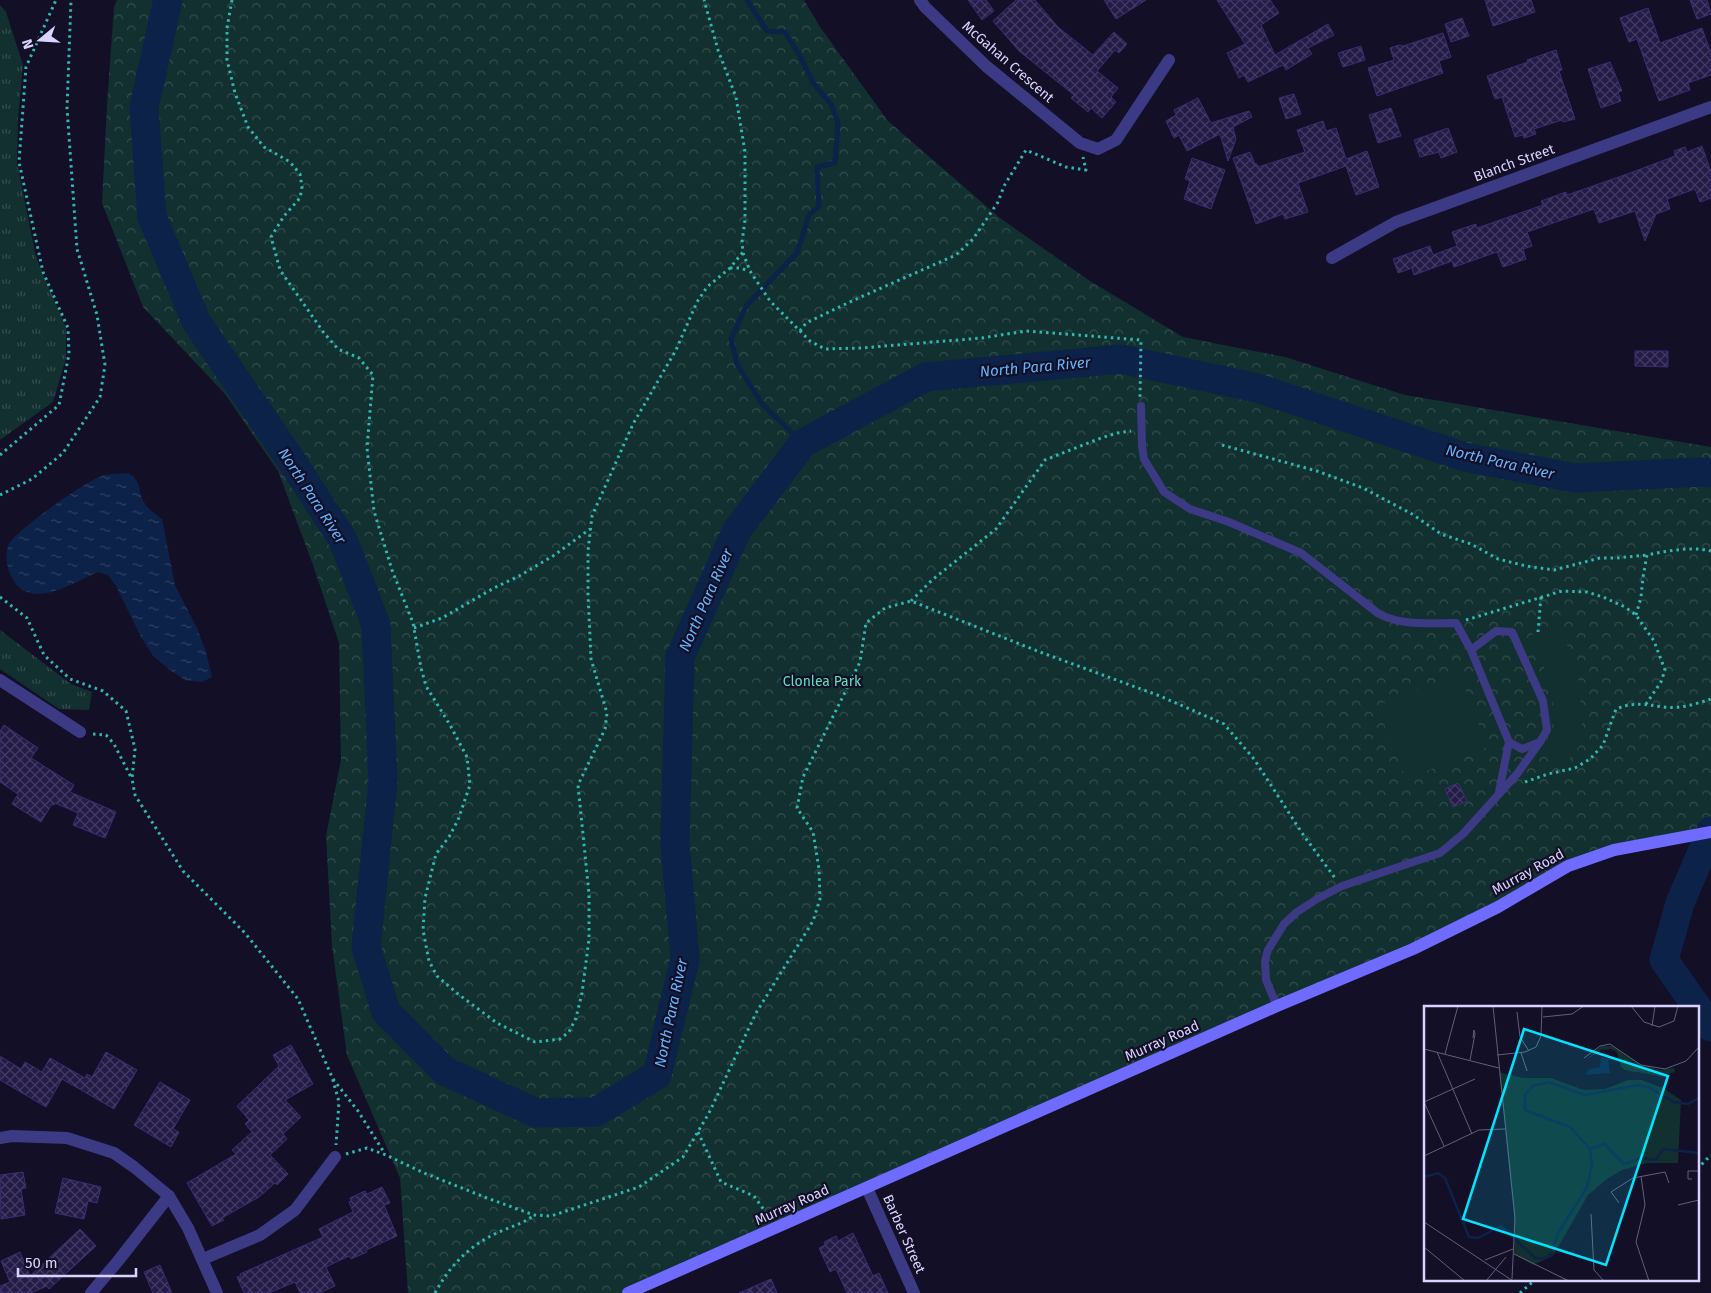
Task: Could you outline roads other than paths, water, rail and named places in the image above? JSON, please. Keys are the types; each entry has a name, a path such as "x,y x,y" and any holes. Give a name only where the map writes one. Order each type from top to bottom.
{"street":[{"name":"McGahan Crescent","path":"920,0 986,66 1080,143 1098,150 1116,140 1169,60"},
{"name":"Blanch Street","path":"1332,258 1396,222 1711,107"},
{"path":"0,680 80,732"},
{"name":"Murray Road","path":"628,1293 1277,1006 1413,949 1498,906 1568,866 1614,850 1711,832"},
{"path":"0,1138 12,1136 67,1138 114,1152 168,1196 188,1228 217,1293"},
{"path":"202,1259 260,1235 295,1210 335,1157"},
{"name":"Barber Street","path":"867,1188 914,1293"},
{"path":"91,1293 168,1196"}],"lane":[{"path":"1141,406 1144,459 1164,492 1190,509 1229,522 1301,553 1379,614 1392,620 1456,623 1471,650 1509,742 1499,792"},
{"path":"1277,1006 1264,971 1268,950 1284,924 1297,912 1342,886 1440,853 1463,834 1517,774 1547,730 1543,701 1512,632 1496,631 1471,650"},
{"path":"1509,742 1522,749 1540,742"}],"water":[{"path":"129,473 138,482 145,504 162,519 175,585 197,628 206,652 212,677 202,682 185,680 153,656 141,637 116,586 108,575 98,572 64,588 40,594 29,593 19,587 11,576 7,550 12,540 21,531 64,498 91,481 106,475"}],"waterway":[{"name":"North Para River","path":"168,0 144,107 152,217 197,323 343,540 376,625 383,782 366,947 386,1012 445,1071 536,1113 596,1112 657,1075 685,959 675,843 680,657 737,530 803,443 926,377 1121,359 1257,388 1465,457 1575,478 1711,473"},
{"path":"747,0 767,31 785,32 801,58 813,83 831,104 838,123 835,163 817,167 819,206 809,215 797,253 746,306 731,339 737,364 762,404 803,443"},
{"name":"North Para River","path":"1696,1006 1664,960 1680,903 1711,831"},
{"name":"North Para River","path":"1698,1008 1711,1027"}],"park label":[{"name":"Clonlea Park","path":"822,681"}]}
